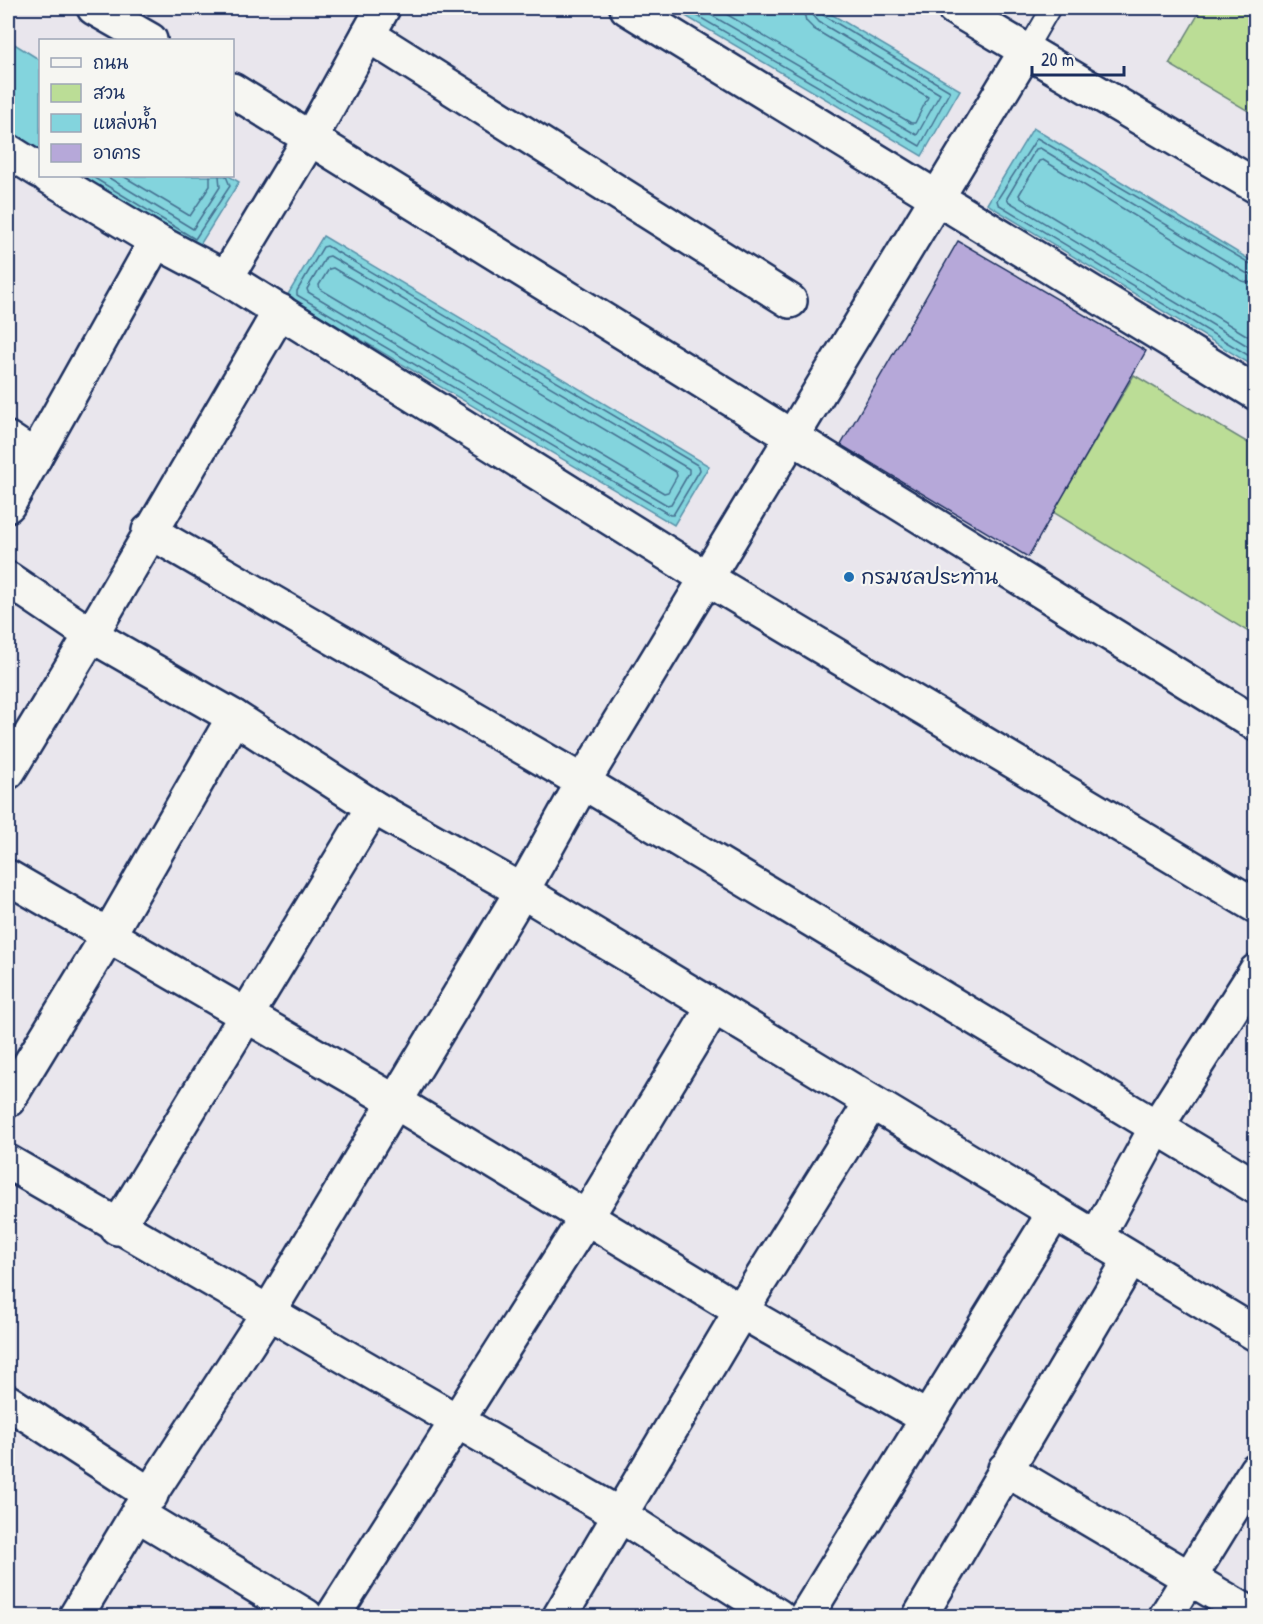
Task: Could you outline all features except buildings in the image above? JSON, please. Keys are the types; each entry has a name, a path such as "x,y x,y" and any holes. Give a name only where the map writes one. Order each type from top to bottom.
{"street":[{"path":"94,8 148,39"},
{"path":"627,8 938,196 1256,393"},
{"path":"954,8 1256,186"},
{"path":"226,278 311,137 376,21 790,301"},
{"path":"76,1617 144,1504 268,1313 522,891 583,782 1026,51"},
{"path":"234,91 1256,724"},
{"path":"8,151 39,170"},
{"path":"50,177 156,241 226,278 708,579 1256,906"},
{"path":"8,505 156,241"},
{"path":"8,772 91,635 280,311"},
{"path":"8,439 35,457"},
{"path":"150,531 583,782 1256,1187"},
{"path":"8,579 91,635 234,717 373,807 522,891 1256,1334"},
{"path":"8,1100 108,936 234,717"},
{"path":"117,1227 373,807"},
{"path":"8,877 248,1015 741,1311 927,1418"},
{"path":"1096,1238 1156,1128 1256,971"},
{"path":"333,1617 586,1218 713,1008"},
{"path":"560,1617 741,1311 871,1103"},
{"path":"8,1162 117,1227 620,1515 778,1617"},
{"path":"806,1617 1053,1213"},
{"path":"920,1617 1130,1260"},
{"path":"8,1402 144,1504 306,1617"},
{"path":"1005,1469 1254,1617"},
{"path":"1166,1617 1256,1470"}],"lane":[{"path":"1026,51 1051,8"}],"green space":[{"path":"1202,8 1255,8 1255,115 1169,64"},
{"path":"1134,375 1255,447 1255,636 1053,512"}],"water":[{"path":"672,8 821,8 960,90 922,156"},
{"path":"8,40 39,59 39,150 8,131"},
{"path":"1033,128 1255,263 1255,367 987,204"},
{"path":"82,177 231,177 239,182 198,248"},
{"path":"323,236 709,466 674,525 287,296"}],"place":[{"name":"กรมชลประทาน","path":"849,577"}]}
